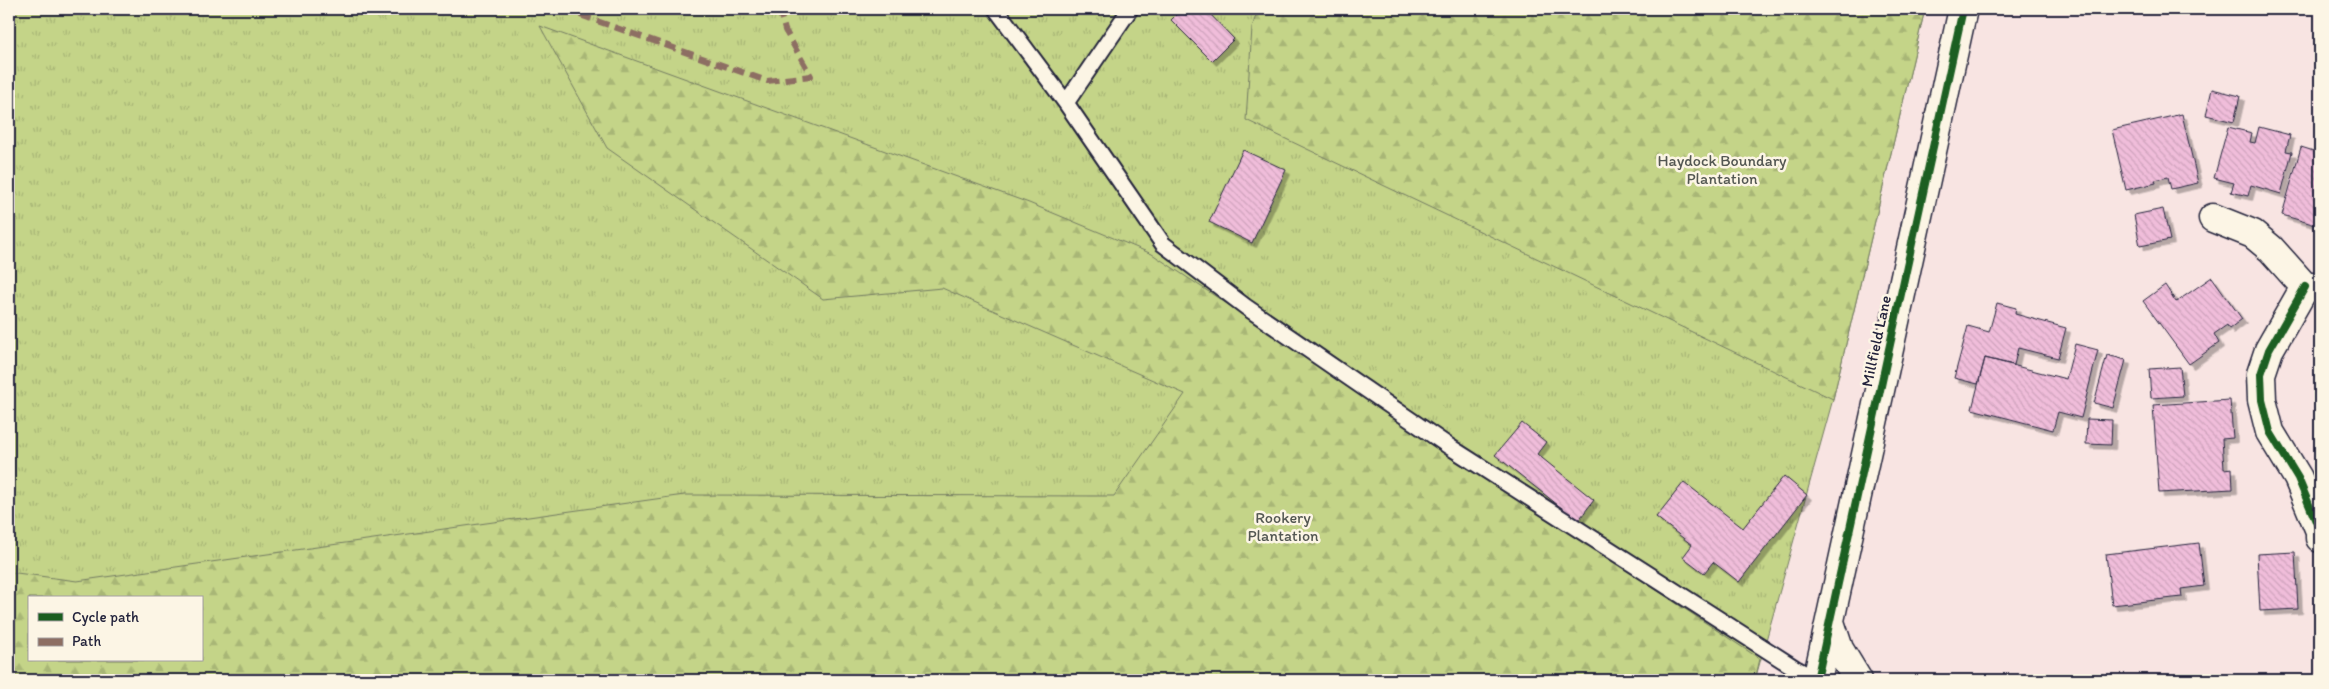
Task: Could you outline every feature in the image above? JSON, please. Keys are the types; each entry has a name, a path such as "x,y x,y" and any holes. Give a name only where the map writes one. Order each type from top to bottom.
{"street":[{"name":"Millfield Lane","path":"1817,680 1963,9"},
{"path":"2213,218 2253,234 2313,287 2269,350 2261,374 2262,400 2270,432 2298,478 2320,531 2320,538"},
{"path":"1830,622 1839,649 1858,680"}],"lane":[{"path":"996,9 1066,103 1163,244 1246,307 1450,447 1795,668 1817,680"},
{"path":"1066,103 1130,9"}],"green space":[{"path":"9,9 1925,9 1833,399 1755,680 9,680"},
{"name":"Haydock Boundary Plantation","path":"1258,9 1925,9 1833,399 1246,120 1252,28"},
{"name":"Rookery Plantation","path":"540,26 1029,203 1152,254 1760,659 1755,680 9,680 9,572 77,581 684,495 1114,496 1185,394 942,288 823,299 607,148"}],"building":[{"path":"1182,9 1205,9 1234,39 1212,61 1171,20"},
{"path":"2212,89 2240,96 2234,122 2206,115"},
{"path":"2182,114 2198,183 2171,189 2168,177 2155,180 2156,183 2126,190 2112,130"},
{"path":"2228,127 2252,133 2250,142 2255,143 2259,127 2290,135 2286,151 2292,152 2281,194 2251,185 2248,196 2231,192 2234,183 2214,178"},
{"path":"2301,147 2320,153 2319,226 2282,215"},
{"path":"1243,150 1286,170 1252,243 1209,222"},
{"path":"2163,209 2170,240 2140,246 2134,215"},
{"path":"2212,277 2242,319 2229,329 2227,325 2214,334 2219,343 2189,364 2143,301 2165,285 2176,302"},
{"path":"1997,303 2016,308 2015,314 2066,328 2058,358 2018,348 2014,365 1985,358 1978,384 1954,378 1968,326 1989,332"},
{"path":"2315,313 2320,313 2320,344 2316,344"},
{"path":"2075,344 2098,350 2081,418 2058,412 2053,430 1972,409 1985,358 2066,379"},
{"path":"2107,355 2126,360 2113,408 2094,403"},
{"path":"2180,367 2183,396 2151,398 2149,369"},
{"path":"2230,400 2233,438 2222,439 2224,469 2232,468 2233,489 2159,493 2153,405"},
{"path":"2316,401 2320,401 2320,425 2317,425"},
{"path":"2087,419 2112,420 2111,445 2086,444"},
{"path":"1522,423 1546,442 1537,454 1594,500 1578,521 1495,455"},
{"path":"1784,476 1807,495 1739,582 1713,562 1704,573 1683,557 1692,545 1656,517 1684,482 1743,528"},
{"path":"2199,543 2204,586 2181,589 2182,597 2112,605 2106,554"},
{"path":"2295,552 2298,609 2260,611 2257,554"}],"marked path":[{"path":"563,9 767,81 811,76 785,30 779,9"}],"cycle path":[{"path":"1817,680 1963,9"},
{"path":"2305,287 2269,350 2261,374 2262,400 2270,432 2298,478 2320,531 2320,538"}]}
